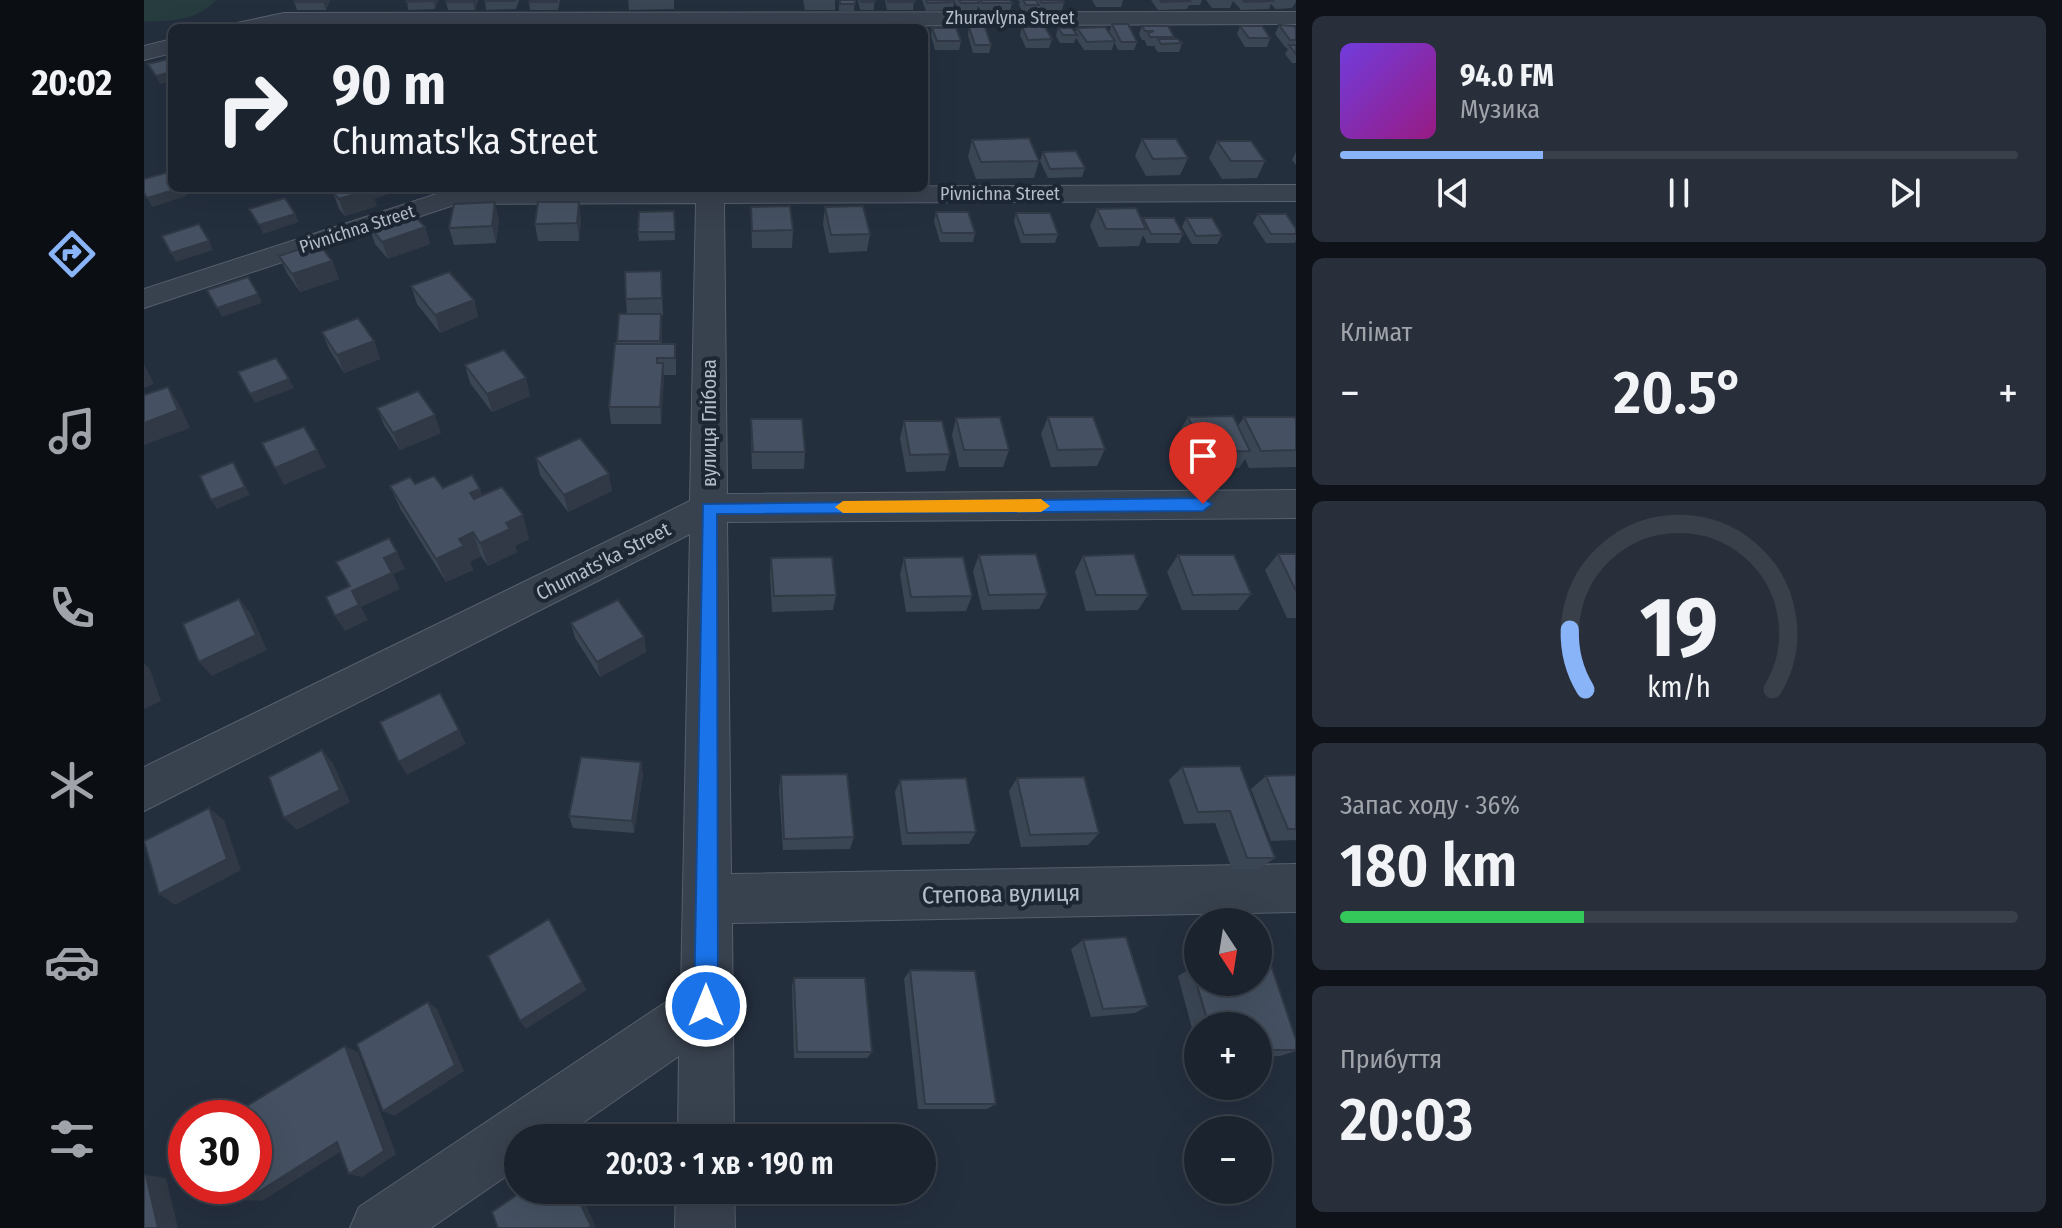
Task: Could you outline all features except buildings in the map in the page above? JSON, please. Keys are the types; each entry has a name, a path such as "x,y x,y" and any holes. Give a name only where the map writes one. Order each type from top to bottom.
{"street":[{"name":"Zhuravlyna Street","path":"254,24 290,9 1296,18"},
{"path":"144,53 168,47"},
{"name":"Pivnichna Street","path":"144,299 455,196 710,192 1296,193"},
{"name":"вулиця Глібова","path":"706,1124 710,192"},
{"name":"Chumats'ka Street","path":"144,790 709,508 1296,504"},
{"name":"Степова вулиця","path":"707,899 1296,888"},
{"path":"380,1228 706,1006"},
{"path":"705,1204 705,1228"}],"green space":[{"path":"144,0 216,0 192,16 144,21"}],"slow traffic":[{"path":"843,507 1041,506"}],"route":[{"path":"706,1006 709,508 1203,504"}]}
